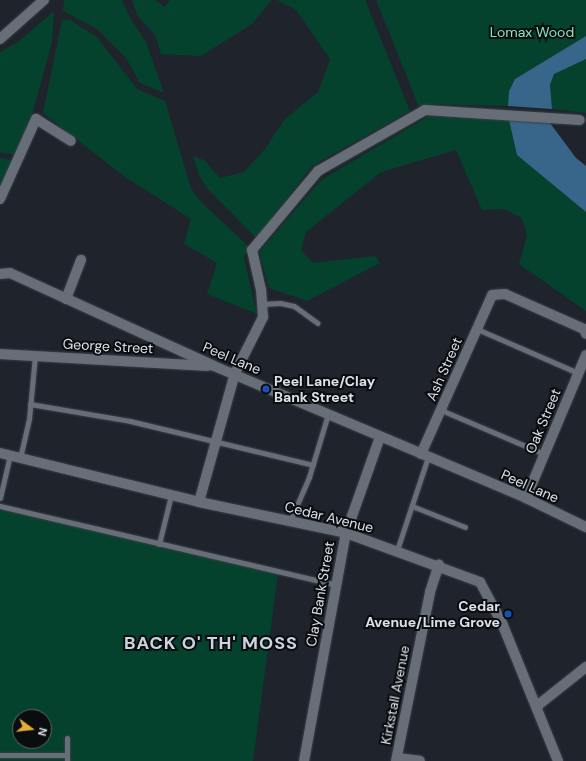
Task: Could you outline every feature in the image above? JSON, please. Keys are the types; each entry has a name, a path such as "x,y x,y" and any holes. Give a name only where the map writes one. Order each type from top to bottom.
{"street":[{"path":"0,39 44,0"},
{"path":"199,502 235,373 263,317 252,250 318,171 425,110 508,114 580,120"},
{"path":"0,198 36,120 70,141"},
{"path":"66,299 81,260"},
{"name":"Peel Lane","path":"0,274 10,273 214,366 235,373 424,456 526,498 586,527"},
{"name":"Ash Street","path":"424,456 440,410 492,295 505,294 584,329 586,334"},
{"name":"George Street","path":"0,354 214,366"},
{"name":"Oak Street","path":"526,498 586,355"},
{"name":"Clay Bank Street","path":"304,761 346,533 380,437"},
{"name":"Cedar Avenue","path":"5,454 199,502 346,533 439,564 480,582 502,623 537,706 558,761"},
{"name":"Kirkstall Avenue","path":"396,759 430,592 439,564"},
{"path":"537,706 586,668"},
{"path":"396,759 420,761"}],"lane":[{"path":"262,304 280,303 294,306 317,323"},
{"path":"477,329 578,373"},
{"path":"20,458 30,404 35,356"},
{"path":"30,404 130,421 313,465"},
{"path":"440,410 544,454"},
{"path":"290,521 313,465 328,414"},
{"path":"0,498 5,454"},
{"path":"398,550 412,506 424,456"},
{"path":"159,544 171,495"},
{"path":"0,506 336,585"},
{"path":"412,506 465,527"},
{"path":"0,755 67,758 67,738"}],"green space":[{"path":"64,0 122,0 130,18 146,42 164,93 140,83 126,58 97,29 63,11"},
{"path":"132,0 155,0 165,7 170,0 272,0 252,24 201,56 161,54 155,35 137,15"},
{"path":"277,0 365,0 410,111 312,166 256,238 206,187 199,175 193,156 204,160 220,178 244,172 264,150 284,120 318,92 330,59 296,10"},
{"name":"Lomax Wood","path":"376,0 586,0 586,36 515,79 509,91 508,106 427,104 419,107"},
{"path":"54,11 52,42 31,118 15,155 0,152 0,52 19,41"},
{"path":"62,20 70,20 97,37 137,89 165,101 191,188 199,200 248,246 244,258 257,314 207,294 217,263 184,244 191,219 125,177 43,113"},
{"path":"586,59 586,113 552,109 550,85 554,73"},
{"path":"429,116 509,120 517,155 586,212 586,311 519,264 527,236 522,218 504,209 482,210 456,150 381,172 306,232 301,250 313,263 375,256 380,263 307,301 269,288 259,252 321,180"},
{"path":"0,158 12,160 0,188"},
{"path":"4,509 278,574 253,761 0,761 0,511"}],"water":[{"path":"586,36 586,59 554,74 550,85 552,109 508,106 509,91 515,79"},
{"path":"509,120 550,123 576,158 586,166 586,212 517,155"}],"place":[{"name":"Peel Lane/Clay Bank Street","path":"266,389"},
{"name":"Cedar Avenue/Lime Grove","path":"508,614"}],"district":[{"name":"BACK O' TH' MOSS","path":"211,643"}]}
